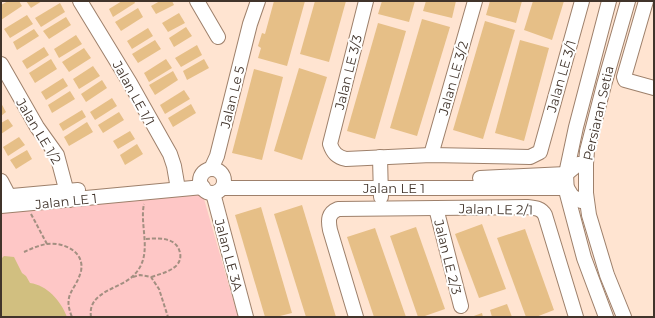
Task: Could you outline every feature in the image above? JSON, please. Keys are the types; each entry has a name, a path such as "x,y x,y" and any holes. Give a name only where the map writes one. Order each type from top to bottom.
{"street":[{"name":"Jalan LE 1/1","path":"80,1 130,83 170,154 174,166 177,185"},
{"path":"197,1 218,37"},
{"name":"Jalan Le 5","path":"212,185 202,175 211,169 217,156 250,24 258,1"},
{"name":"Jalan LE 3/3","path":"366,1 330,144 335,154 339,158 380,157"},
{"name":"Jalan LE 3/2","path":"431,155 475,1"},
{"name":"Jalan LE 3/1","path":"431,155 530,157 540,152 582,1"},
{"name":"Persiaran Setia","path":"606,317 584,258 567,188 566,174 576,127 609,1"},
{"name":"Persiaran Setia","path":"624,317 599,250 586,200 586,164 587,151 604,85 628,1"},
{"path":"646,1 624,77 625,80 654,88"},
{"name":"Jalan LE 1/2","path":"1,64 37,127 57,155 68,196"},
{"path":"381,209 380,157 431,155"},
{"path":"566,174 578,164 586,164"},
{"name":"Jalan LE 1","path":"381,184 566,174"},
{"path":"1,181 10,202"},
{"name":"Jalan LE 1","path":"10,202 177,185 381,184 567,188"},
{"name":"Jalan LE 3A","path":"212,185 246,317"},
{"path":"567,188 581,201 586,200"},
{"name":"Jalan LE 1","path":"10,202 68,196"},
{"name":"Jalan LE 2/1","path":"356,317 330,230 328,218 332,212 338,209 528,207 542,211 576,317"},
{"name":"Jalan LE 2/3","path":"436,208 461,306"}],"path":[{"path":"131,277 140,266 146,248 142,215 146,200"},
{"path":"10,202 47,244"},
{"path":"91,317 91,307 101,294 131,277 140,275 151,277 162,274 176,265 180,256 178,247 173,242 159,238 146,239"},
{"path":"24,252 47,244 58,244 69,247 78,255 81,270 68,298 68,307 72,317"},
{"path":"151,277 159,289 168,317"}],"shaded area":[{"path":"197,193 204,199 238,317 1,317 1,213"},
{"path":"4,256 14,257 22,273 26,276 30,283 36,284 48,290 61,305 67,317 1,317 1,259"}],"building":[{"path":"8,1 19,1 22,6 1,20 1,5"},
{"path":"26,1 42,1 31,8"},
{"path":"122,1 134,1 135,3 113,17 109,9"},
{"path":"160,1 172,1 174,5 156,14 151,6"},
{"path":"274,1 305,1 287,66 258,58 261,48 258,46 262,33 265,34"},
{"path":"315,1 346,1 329,62 300,54"},
{"path":"382,1 415,1 409,22 378,14"},
{"path":"426,1 456,1 452,18 423,11"},
{"path":"490,1 522,1 516,23 486,15"},
{"path":"533,1 564,1 552,40 524,30"},
{"path":"60,3 65,12 41,27 35,18"},
{"path":"138,8 143,17 121,31 115,22"},
{"path":"179,13 185,23 168,32 162,23"},
{"path":"27,15 33,24 10,38 4,29"},
{"path":"66,17 71,25 49,39 43,31"},
{"path":"422,19 450,27 417,136 390,128"},
{"path":"485,21 515,30 483,139 453,130"},
{"path":"378,23 406,31 375,139 347,131"},
{"path":"186,27 192,36 174,47 169,38"},
{"path":"148,28 153,36 132,49 127,41"},
{"path":"34,29 39,36 17,50 13,42"},
{"path":"76,35 82,44 59,58 54,49"},
{"path":"155,40 161,49 138,63 132,54"},
{"path":"520,40 549,48 524,141 495,133"},
{"path":"197,45 202,55 181,67 175,58"},
{"path":"44,47 49,55 27,69 22,61"},
{"path":"84,48 91,58 69,72 62,62"},
{"path":"51,59 57,69 35,83 29,73"},
{"path":"166,59 172,68 149,82 144,73"},
{"path":"204,59 209,68 187,80 183,71"},
{"path":"93,66 100,76 79,89 73,79"},
{"path":"299,68 327,77 302,160 274,151"},
{"path":"254,69 283,77 262,160 232,153"},
{"path":"173,71 178,80 155,95 149,85"},
{"path":"63,78 68,86 46,100 41,92"},
{"path":"102,80 107,88 86,102 81,94"},
{"path":"184,90 190,99 165,114 160,105"},
{"path":"70,91 75,99 52,113 48,105"},
{"path":"112,98 117,106 95,120 90,112"},
{"path":"1,103 6,112 1,116"},
{"path":"191,104 196,113 173,127 168,118"},
{"path":"82,110 86,117 63,131 59,124"},
{"path":"119,112 124,120 103,133 98,125"},
{"path":"8,119 13,126 1,134 1,123"},
{"path":"87,122 93,132 69,146 64,137"},
{"path":"130,131 135,139 118,149 113,141"},
{"path":"19,137 25,145 8,156 3,147"},
{"path":"137,144 143,154 125,165 120,155"},
{"path":"27,150 32,159 16,169 10,160"},
{"path":"302,205 336,317 306,317 274,214"},
{"path":"261,207 292,313 276,317 265,317 235,215"},
{"path":"482,224 506,289 479,298 455,234"},
{"path":"416,227 445,309 422,317 418,317 390,236"},
{"path":"375,228 406,317 374,317 347,237"},
{"path":"525,229 554,310 536,317 526,317 497,238"},
{"path":"507,304 512,317 492,317 490,310"},
{"path":"482,313 483,317 471,317"}]}
